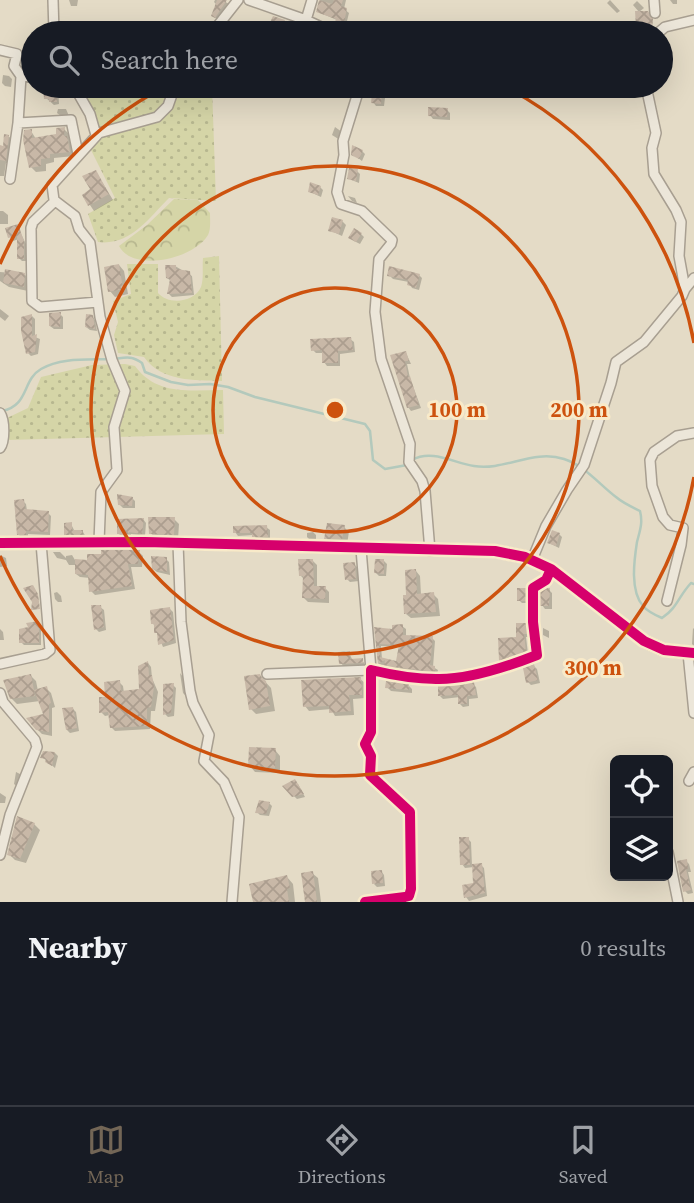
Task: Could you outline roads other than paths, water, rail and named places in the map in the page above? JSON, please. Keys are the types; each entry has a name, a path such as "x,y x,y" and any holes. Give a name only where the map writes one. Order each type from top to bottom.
{"street":[{"path":"53,0 54,21"},
{"path":"223,21 238,0"},
{"path":"249,0 306,20 312,0"},
{"path":"654,0 655,13"},
{"path":"673,25 694,20"},
{"path":"0,50 17,54 14,66 20,76 18,123 10,180"},
{"path":"81,98 90,114 96,135"},
{"path":"99,542 101,492 117,470 114,427 125,394 100,317 90,243 79,229 75,216 55,201 52,192 54,182 96,135 153,120 168,106 171,98"},
{"path":"357,98 344,141 337,192 340,199 362,211 392,240 379,259 375,312 381,359 410,444 409,463 422,481 429,551"},
{"path":"532,560 546,526 582,470 616,362 644,342 682,296 684,289 679,256 681,222 654,174 652,145 656,136 648,98"},
{"path":"18,123 71,120 78,154"},
{"path":"55,201 35,220 31,228 32,301 40,307 98,302"},
{"path":"684,289 694,278"},
{"path":"0,413 3,418 3,444 0,449"},
{"path":"667,601 683,531 682,527 670,524 663,517 652,486 650,460 654,452 677,436 694,433"},
{"path":"0,543 178,543 429,551 484,550 532,560 551,569 644,640 664,650 691,653 694,713"},
{"path":"0,664 45,654 50,650 41,543"},
{"path":"178,543 180,608 190,691 209,735 204,761 221,778 239,817 232,902"},
{"path":"361,549 371,670 371,728 365,744 371,756 371,777 410,812 411,889 409,896 365,902"},
{"path":"267,674 371,670 400,676 447,679 537,655 533,588 546,580 551,569"},
{"path":"0,693 3,702 35,740 37,747 10,815 0,855"},
{"path":"673,877 678,902"}],"waterway":[{"path":"2,411 17,404 35,374 49,365 75,360 130,357 142,363 145,372 171,382 228,387 255,397 365,424 370,431 373,460 385,469 407,465"},
{"path":"412,460 435,456 485,467 541,457 571,462 585,470 619,499 640,511 634,576 636,592 645,608 662,618 691,583 694,584"}]}
